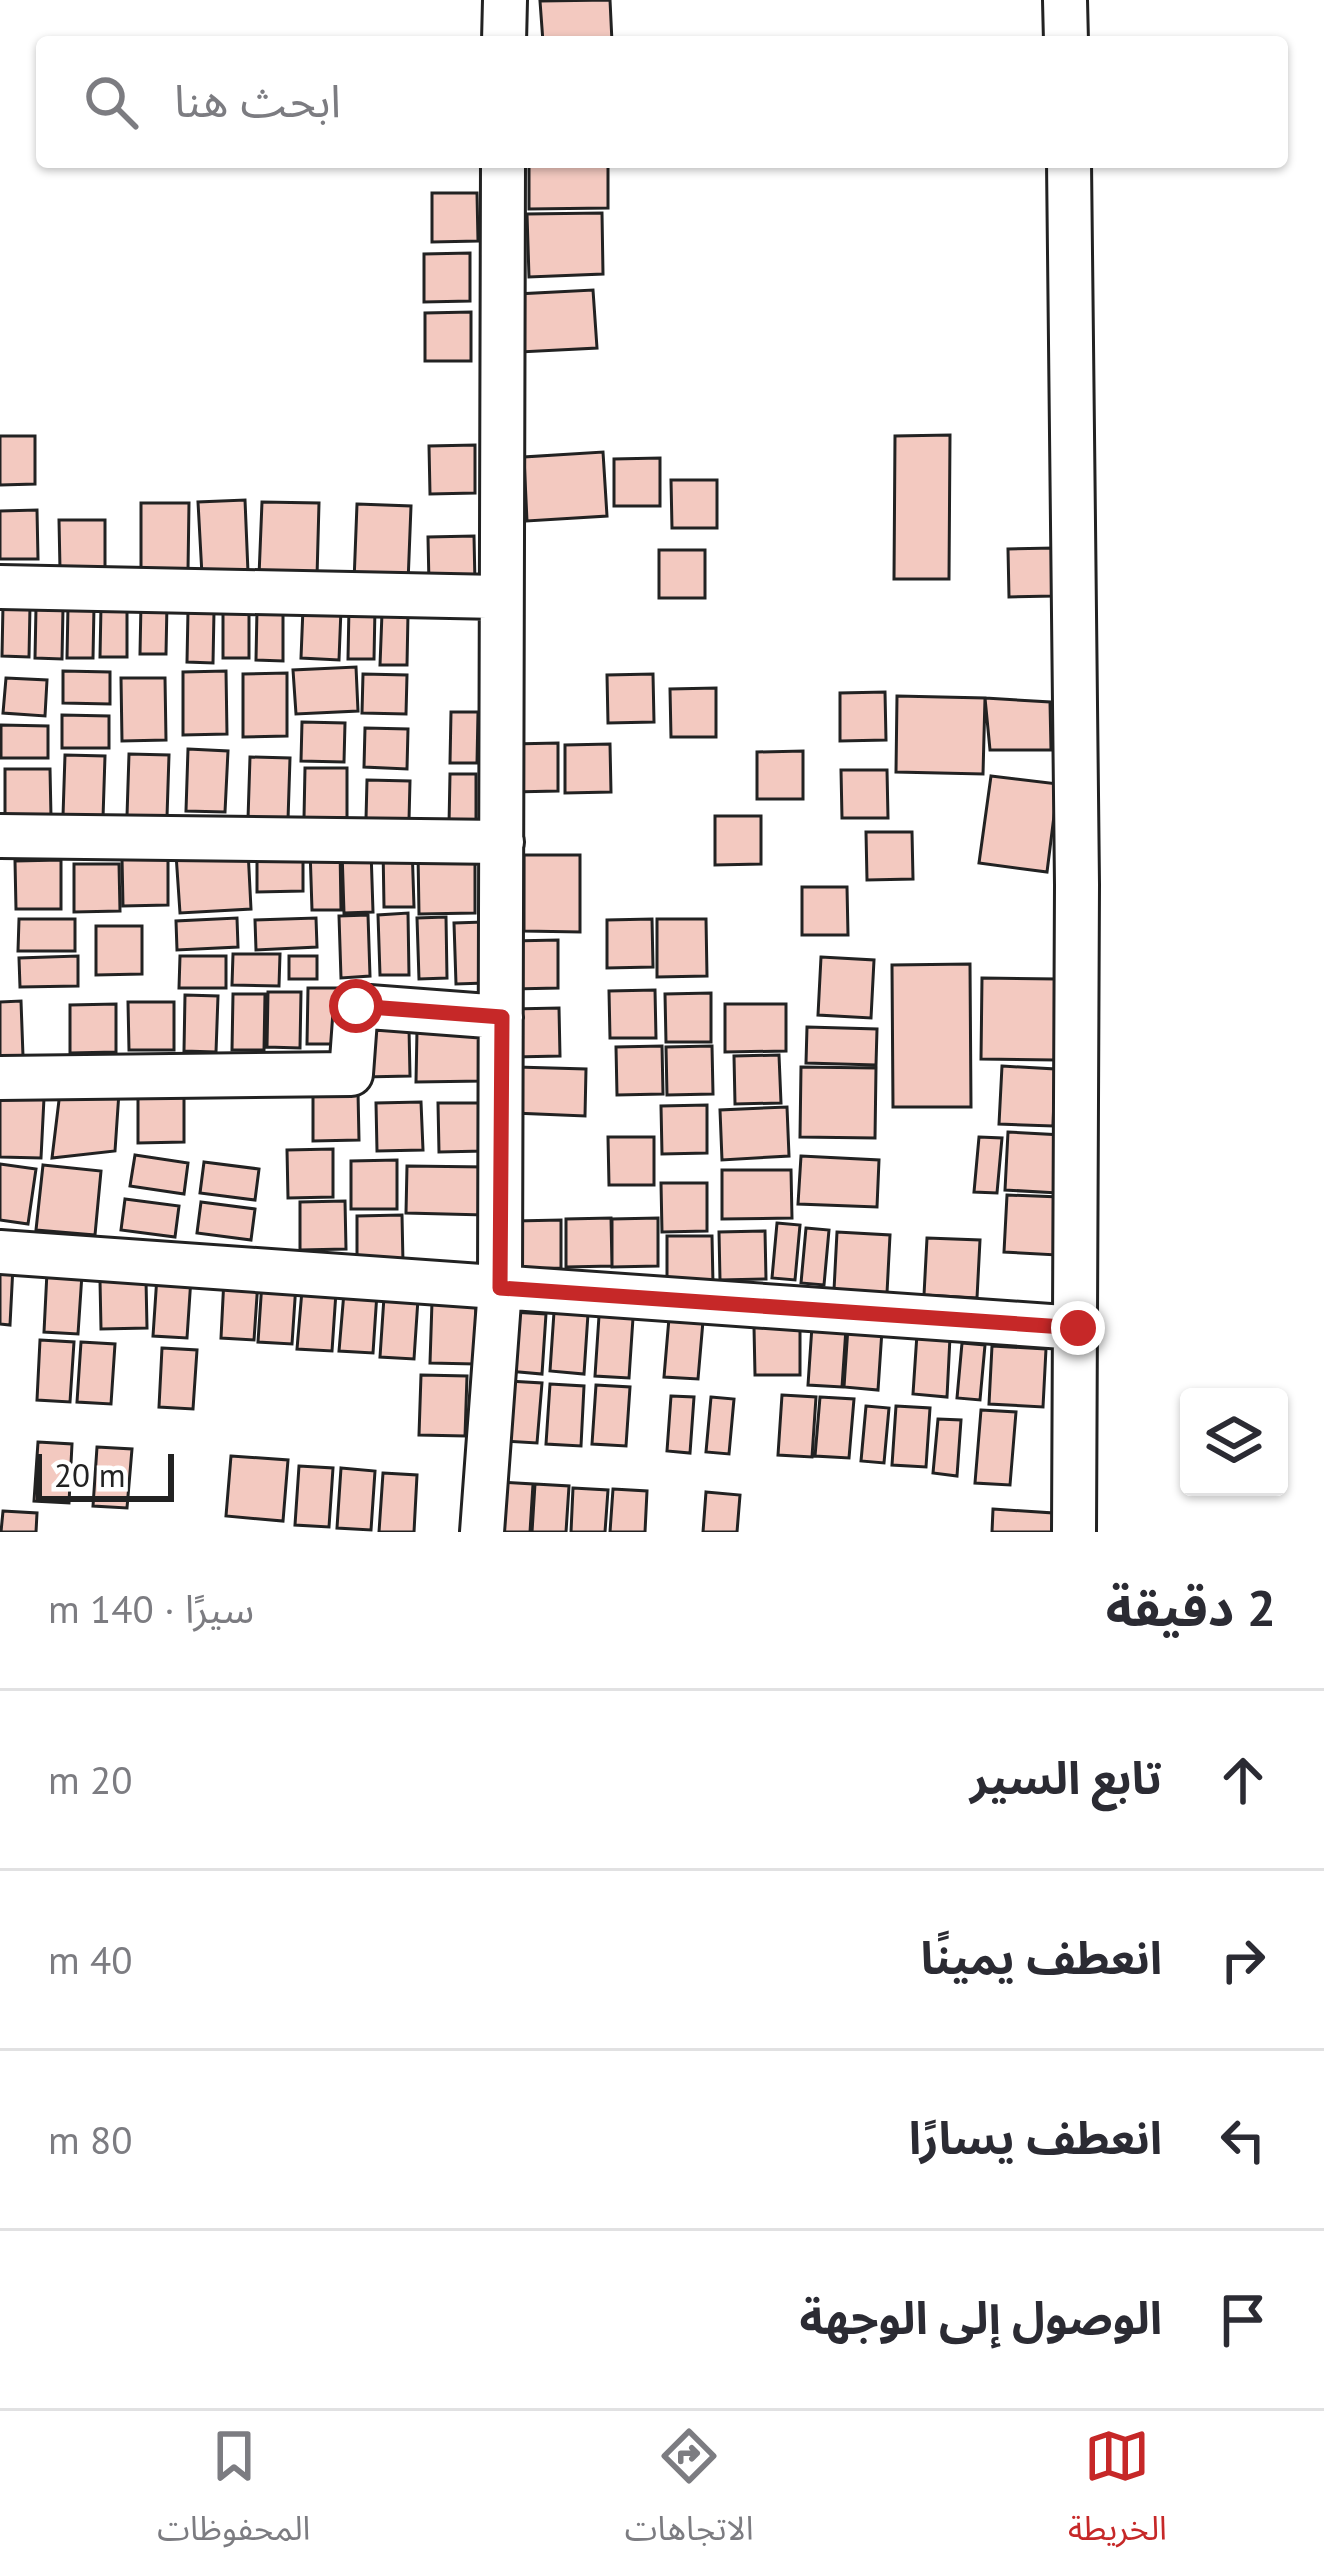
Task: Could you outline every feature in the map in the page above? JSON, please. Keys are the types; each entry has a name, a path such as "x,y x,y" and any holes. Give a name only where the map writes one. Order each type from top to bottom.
{"street":[{"path":"504,36 505,0"},
{"path":"1065,0 1066,36"},
{"path":"482,1532 500,1288 503,168"},
{"path":"1069,168 1078,1328 1074,1532"},
{"path":"0,587 499,597"},
{"path":"0,836 502,842"},
{"path":"0,1078 350,1074 356,1006 502,1017"},
{"path":"0,1252 1078,1328"}],"building":[{"path":"610,0 612,36 543,36 540,1"},
{"path":"529,168 608,168 608,208 529,209"},
{"path":"432,193 477,193 478,241 432,242"},
{"path":"602,213 603,274 529,277 527,214"},
{"path":"470,253 470,301 424,302 424,254"},
{"path":"593,290 597,348 520,352 517,294"},
{"path":"471,312 471,361 425,361 425,313"},
{"path":"950,435 949,579 894,579 895,436"},
{"path":"0,436 35,436 35,484 0,485"},
{"path":"475,445 475,493 430,494 429,446"},
{"path":"603,452 607,516 527,521 524,457"},
{"path":"660,458 660,506 614,506 614,459"},
{"path":"671,480 717,480 717,528 672,528"},
{"path":"245,500 248,572 202,575 198,502"},
{"path":"262,502 319,503 317,577 259,576"},
{"path":"141,503 189,503 188,571 141,571"},
{"path":"357,504 411,506 408,583 354,582"},
{"path":"37,510 38,559 0,559 0,511"},
{"path":"59,520 105,520 105,568 60,569"},
{"path":"474,536 475,584 429,584 428,537"},
{"path":"1054,548 1054,596 1009,597 1008,549"},
{"path":"659,550 705,550 705,598 659,598"},
{"path":"141,603 167,603 166,654 140,654"},
{"path":"3,605 30,606 29,657 2,656"},
{"path":"68,606 94,606 93,658 67,658"},
{"path":"101,606 127,606 127,657 100,657"},
{"path":"223,607 249,607 249,658 223,658"},
{"path":"349,607 375,608 374,659 348,659"},
{"path":"36,608 63,608 62,659 35,658"},
{"path":"303,608 341,609 339,660 301,658"},
{"path":"257,609 283,609 283,661 256,660"},
{"path":"188,611 214,611 213,663 187,662"},
{"path":"382,613 408,614 407,665 380,665"},
{"path":"356,667 358,711 296,714 293,670"},
{"path":"63,671 110,672 110,704 63,703"},
{"path":"226,671 227,734 183,735 183,672"},
{"path":"287,673 287,736 243,737 243,674"},
{"path":"363,674 407,675 406,714 362,713"},
{"path":"653,674 654,722 608,723 607,675"},
{"path":"6,678 47,680 45,716 3,713"},
{"path":"121,678 165,678 166,740 122,741"},
{"path":"716,688 716,737 671,737 670,689"},
{"path":"885,692 886,740 840,741 840,693"},
{"path":"897,696 985,698 983,774 896,772"},
{"path":"985,698 1050,702 1051,750 990,750"},
{"path":"451,712 478,712 477,763 450,763"},
{"path":"62,715 109,716 109,748 62,748"},
{"path":"302,722 345,723 344,762 301,761"},
{"path":"1,725 48,726 48,758 1,758"},
{"path":"365,728 408,729 407,769 364,767"},
{"path":"558,743 558,791 512,792 512,744"},
{"path":"610,744 611,792 565,793 565,745"},
{"path":"188,749 228,751 225,812 186,811"},
{"path":"803,751 803,799 757,799 757,752"},
{"path":"129,754 169,755 167,817 127,816"},
{"path":"65,755 105,756 103,818 63,816"},
{"path":"250,757 290,758 288,820 248,819"},
{"path":"305,768 347,768 347,818 304,818"},
{"path":"5,769 50,769 51,817 5,817"},
{"path":"841,770 887,770 888,818 842,818"},
{"path":"450,774 476,774 476,826 449,825"},
{"path":"991,776 1058,784 1047,872 979,863"},
{"path":"367,780 410,781 409,820 366,819"},
{"path":"715,816 761,816 761,864 715,865"},
{"path":"866,832 912,832 913,879 867,880"},
{"path":"303,843 303,891 257,892 257,844"},
{"path":"412,845 414,907 384,907 383,846"},
{"path":"340,848 341,910 312,910 310,849"},
{"path":"248,850 251,909 180,913 176,854"},
{"path":"371,850 373,912 344,913 342,851"},
{"path":"475,853 475,913 419,914 418,854"},
{"path":"524,855 580,855 580,932 524,931"},
{"path":"168,857 168,905 123,906 122,858"},
{"path":"61,860 61,909 16,909 15,861"},
{"path":"74,864 119,864 120,911 74,912"},
{"path":"802,887 847,887 848,935 802,935"},
{"path":"408,913 409,975 380,975 378,915"},
{"path":"368,915 370,976 341,978 339,916"},
{"path":"446,917 447,978 419,979 417,918"},
{"path":"237,918 238,947 177,950 176,921"},
{"path":"316,918 317,947 256,950 255,920"},
{"path":"19,919 75,919 75,951 18,951"},
{"path":"652,919 653,967 607,968 607,920"},
{"path":"657,919 706,919 707,976 657,977"},
{"path":"484,922 485,983 456,984 454,923"},
{"path":"96,926 142,926 142,974 96,975"},
{"path":"558,940 558,988 513,989 512,941"},
{"path":"233,954 280,954 279,986 232,985"},
{"path":"78,956 78,986 20,987 19,958"},
{"path":"180,956 226,956 226,988 179,988"},
{"path":"289,956 317,956 317,979 289,979"},
{"path":"821,957 874,960 871,1018 818,1015"},
{"path":"970,964 971,1107 893,1107 892,965"},
{"path":"982,978 1057,979 1055,1060 981,1059"},
{"path":"308,988 341,988 340,1044 307,1044"},
{"path":"655,990 656,1038 610,1038 609,991"},
{"path":"268,992 301,992 300,1048 267,1047"},
{"path":"711,993 711,1042 666,1042 665,994"},
{"path":"233,994 265,994 264,1050 232,1050"},
{"path":"185,995 218,996 216,1052 184,1051"},
{"path":"21,1001 23,1056 0,1058 0,1002"},
{"path":"128,1002 174,1002 174,1050 129,1050"},
{"path":"116,1004 116,1052 70,1053 70,1005"},
{"path":"725,1004 786,1004 786,1051 725,1052"},
{"path":"559,1008 560,1056 514,1057 513,1009"},
{"path":"807,1027 877,1029 876,1065 806,1063"},
{"path":"409,1028 410,1076 364,1077 363,1029"},
{"path":"417,1030 484,1030 483,1081 416,1082"},
{"path":"662,1046 663,1094 617,1095 616,1047"},
{"path":"712,1046 713,1094 667,1095 666,1047"},
{"path":"779,1055 781,1103 735,1104 734,1056"},
{"path":"1002,1066 1055,1069 1053,1126 999,1124"},
{"path":"516,1067 586,1069 585,1116 514,1113"},
{"path":"801,1067 876,1068 875,1138 800,1137"},
{"path":"60,1092 119,1092 115,1151 52,1158"},
{"path":"358,1092 359,1140 313,1141 313,1093"},
{"path":"184,1094 184,1142 138,1143 138,1095"},
{"path":"0,1096 44,1098 41,1158 0,1157"},
{"path":"421,1102 423,1150 377,1151 376,1103"},
{"path":"438,1103 484,1103 484,1151 439,1152"},
{"path":"707,1105 707,1153 662,1154 661,1106"},
{"path":"787,1107 789,1156 722,1160 720,1110"},
{"path":"1008,1132 1062,1135 1058,1193 1005,1190"},
{"path":"608,1137 654,1137 654,1185 609,1185"},
{"path":"979,1137 1002,1138 997,1193 974,1192"},
{"path":"333,1149 333,1197 288,1198 287,1150"},
{"path":"135,1155 188,1163 184,1194 130,1186"},
{"path":"801,1156 879,1160 877,1207 798,1204"},
{"path":"397,1160 397,1209 351,1209 351,1161"},
{"path":"204,1162 259,1169 255,1200 200,1193"},
{"path":"0,1164 36,1169 28,1224 0,1220"},
{"path":"43,1165 101,1171 95,1235 36,1230"},
{"path":"407,1166 486,1167 485,1215 406,1213"},
{"path":"722,1170 791,1170 792,1218 722,1219"},
{"path":"661,1183 707,1183 707,1231 662,1232"},
{"path":"1007,1195 1060,1197 1057,1255 1004,1252"},
{"path":"125,1199 179,1206 175,1237 121,1230"},
{"path":"345,1201 346,1249 300,1250 300,1202"},
{"path":"201,1202 255,1209 251,1240 197,1233"},
{"path":"402,1215 403,1263 357,1264 357,1216"},
{"path":"611,1218 612,1266 566,1267 566,1219"},
{"path":"658,1218 658,1266 612,1267 612,1219"},
{"path":"561,1220 561,1268 516,1269 515,1221"},
{"path":"777,1223 800,1225 795,1280 772,1278"},
{"path":"806,1228 829,1230 824,1285 801,1283"},
{"path":"765,1231 766,1279 720,1280 719,1232"},
{"path":"837,1232 890,1235 887,1293 834,1290"},
{"path":"667,1236 712,1236 713,1284 667,1284"},
{"path":"927,1238 980,1240 977,1298 924,1295"},
{"path":"0,1265 13,1266 10,1325 0,1324"},
{"path":"47,1272 82,1274 78,1334 44,1332"},
{"path":"157,1276 191,1278 187,1338 153,1336"},
{"path":"224,1278 258,1281 254,1340 221,1338"},
{"path":"146,1280 147,1328 101,1329 100,1281"},
{"path":"262,1282 296,1284 292,1344 258,1342"},
{"path":"302,1290 336,1292 332,1351 297,1349"},
{"path":"344,1292 377,1293 373,1353 339,1351"},
{"path":"384,1297 418,1299 414,1359 380,1357"},
{"path":"432,1302 476,1303 475,1364 430,1363"},
{"path":"511,1312 546,1314 542,1374 508,1371"},
{"path":"554,1312 588,1314 584,1374 550,1371"},
{"path":"599,1316 633,1318 629,1378 595,1376"},
{"path":"669,1318 703,1321 698,1379 664,1377"},
{"path":"812,1326 846,1328 842,1387 808,1385"},
{"path":"754,1327 800,1327 800,1375 755,1375"},
{"path":"848,1327 882,1330 878,1390 844,1387"},
{"path":"917,1334 950,1337 947,1397 913,1394"},
{"path":"40,1340 74,1342 70,1402 37,1400"},
{"path":"81,1342 115,1344 111,1404 77,1402"},
{"path":"962,1343 985,1345 980,1400 957,1398"},
{"path":"992,1346 1046,1349 1043,1407 989,1404"},
{"path":"162,1348 197,1350 193,1409 159,1407"},
{"path":"421,1375 467,1376 465,1436 419,1435"},
{"path":"508,1381 542,1383 537,1443 504,1441"},
{"path":"550,1384 584,1386 581,1446 546,1444"},
{"path":"596,1385 630,1387 626,1446 592,1444"},
{"path":"782,1395 816,1397 812,1457 778,1455"},
{"path":"671,1396 694,1397 690,1453 667,1451"},
{"path":"711,1397 734,1399 729,1454 706,1452"},
{"path":"820,1397 854,1399 849,1458 815,1456"},
{"path":"866,1406 889,1408 884,1463 861,1461"},
{"path":"896,1406 930,1408 926,1467 892,1465"},
{"path":"981,1410 1016,1412 1010,1485 975,1483"},
{"path":"938,1419 961,1420 957,1476 933,1473"},
{"path":"38,1442 72,1444 69,1503 34,1501"},
{"path":"97,1447 132,1449 127,1508 93,1506"},
{"path":"231,1456 288,1460 283,1521 226,1516"},
{"path":"299,1466 333,1468 329,1527 295,1525"},
{"path":"341,1468 375,1471 371,1530 337,1528"},
{"path":"383,1473 417,1475 414,1532 379,1532"},
{"path":"499,1482 533,1484 530,1532 495,1532"},
{"path":"535,1484 569,1486 566,1532 532,1532"},
{"path":"573,1488 608,1490 605,1532 571,1532"},
{"path":"613,1489 647,1491 645,1532 610,1532"},
{"path":"706,1492 740,1495 737,1532 703,1532"},
{"path":"993,1509 1053,1513 1052,1532 992,1532"},
{"path":"3,1511 37,1513 36,1532 1,1532"}],"route":[{"path":"356,1006 502,1017 500,1288 1078,1328"}]}
